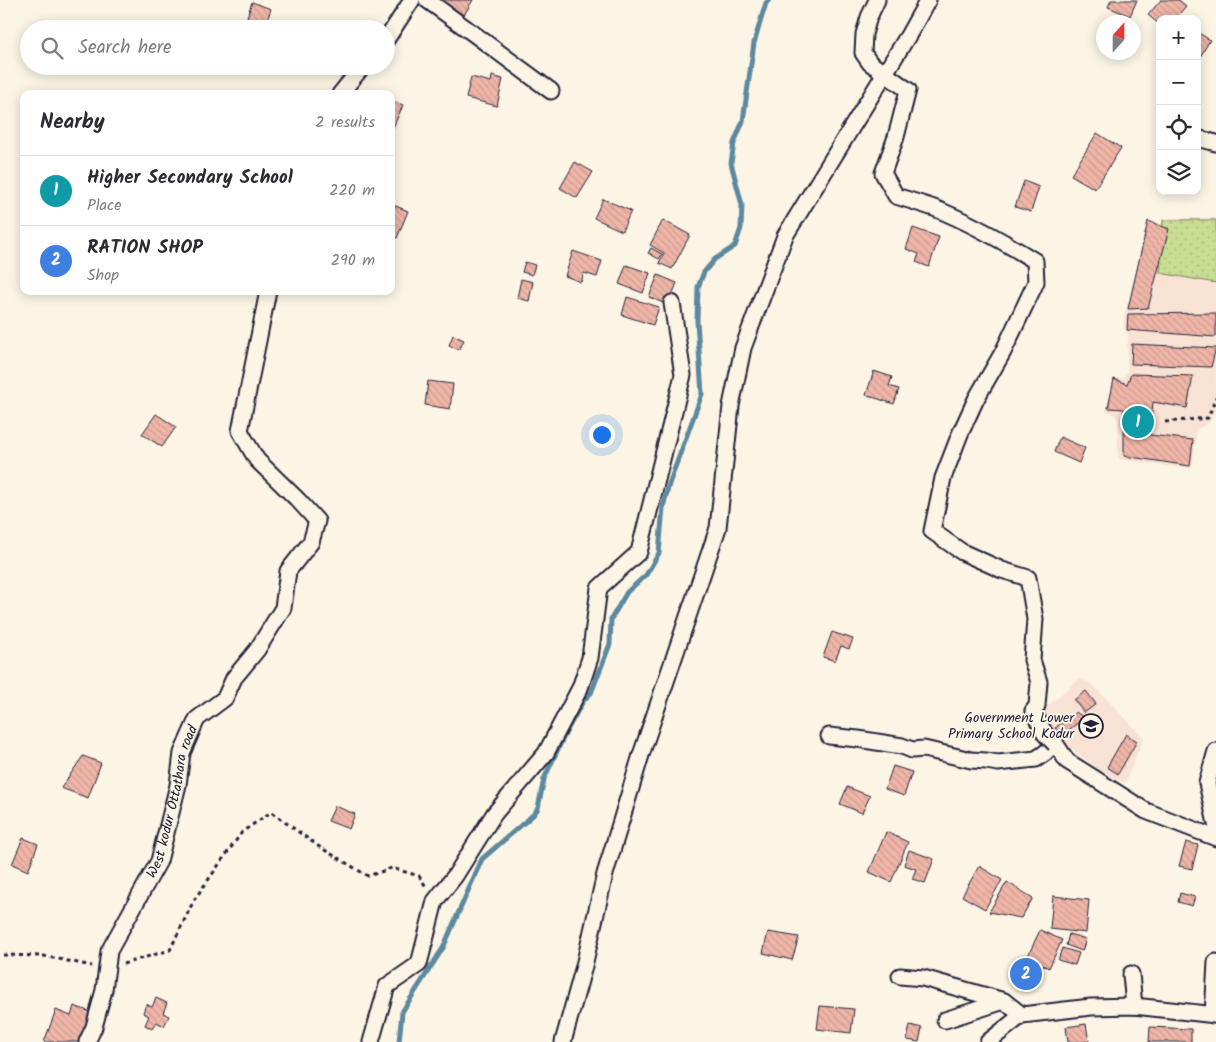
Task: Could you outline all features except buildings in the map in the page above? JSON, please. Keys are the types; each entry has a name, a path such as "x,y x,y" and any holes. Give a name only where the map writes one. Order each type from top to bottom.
{"street":[{"path":"395,26 412,0"},
{"path":"427,0 551,91"},
{"path":"877,0 864,34 863,53 870,63 908,90 896,137 883,173 896,196 933,208 1009,245 1035,261 1036,282 1003,352 976,399 943,478 932,531 962,552 1002,570 1028,578 1035,619 1032,660 1039,682 1037,706 1034,711 1052,741 1067,761 1146,811 1216,838"},
{"path":"562,1042 584,966 605,874 641,755 718,528 731,406 743,348 784,236 928,0"},
{"path":"343,90 356,75"},
{"path":"1201,139 1216,144"},
{"name":"West kodur Ottathara road","path":"87,1042 94,1027 104,990 109,950 159,861 178,785 182,753 197,718 225,698 234,678 257,650 283,608 288,571 311,542 317,521 257,460 240,431 267,295"},
{"path":"371,1042 387,986 419,964 435,901 455,876 494,814 546,753 580,688 590,658 599,588 639,552 683,375 672,303"},
{"path":"829,736 902,746 912,750 924,749 971,760 998,763 1036,759 1054,743 1052,741"},
{"path":"1216,751 1207,784 1216,824"},
{"path":"988,1042 1022,1015 1091,1007 1134,1006 1215,1015 1216,962"},
{"path":"1131,974 1134,1006"},
{"path":"900,976 922,978 1004,1001 1022,1015"},
{"path":"945,1020 1004,1001"}],"path":[{"path":"1165,422 1208,418 1216,397"},
{"path":"3,955 44,956 107,968 170,950 194,900 242,832 271,812 318,846 368,876 392,868 419,876 435,901"}],"shaded area":[{"path":"1169,218 1216,218 1216,409 1208,424 1198,429 1192,468 1163,466 1118,459 1118,420 1114,414 1106,411 1114,379 1123,378 1127,371 1129,334 1124,326 1124,317 1149,220 1167,226"},
{"name":"Government Lower Primary School Kodur","path":"1079,679 1092,684 1144,738 1125,783 1102,772 1059,739 1038,714"}],"green space":[{"path":"1163,220 1216,220 1216,283 1160,273"}],"waterway":[{"path":"399,1042 402,1012 443,948 482,859 534,814 538,808 544,779 566,732 583,701 591,693 610,644 611,619 627,592 646,575 659,553 663,507 669,484 702,394 697,321 698,287 704,272 715,259 735,246 741,228 742,205 731,163 734,143 743,121 754,43 766,3 769,0"}],"place":[{"name":"Higher Secondary School","path":"1138,422"},
{"name":"Government Lower Primary School Kodur","path":"1091,726"},
{"name":"RATION SHOP","path":"1026,974"}]}
